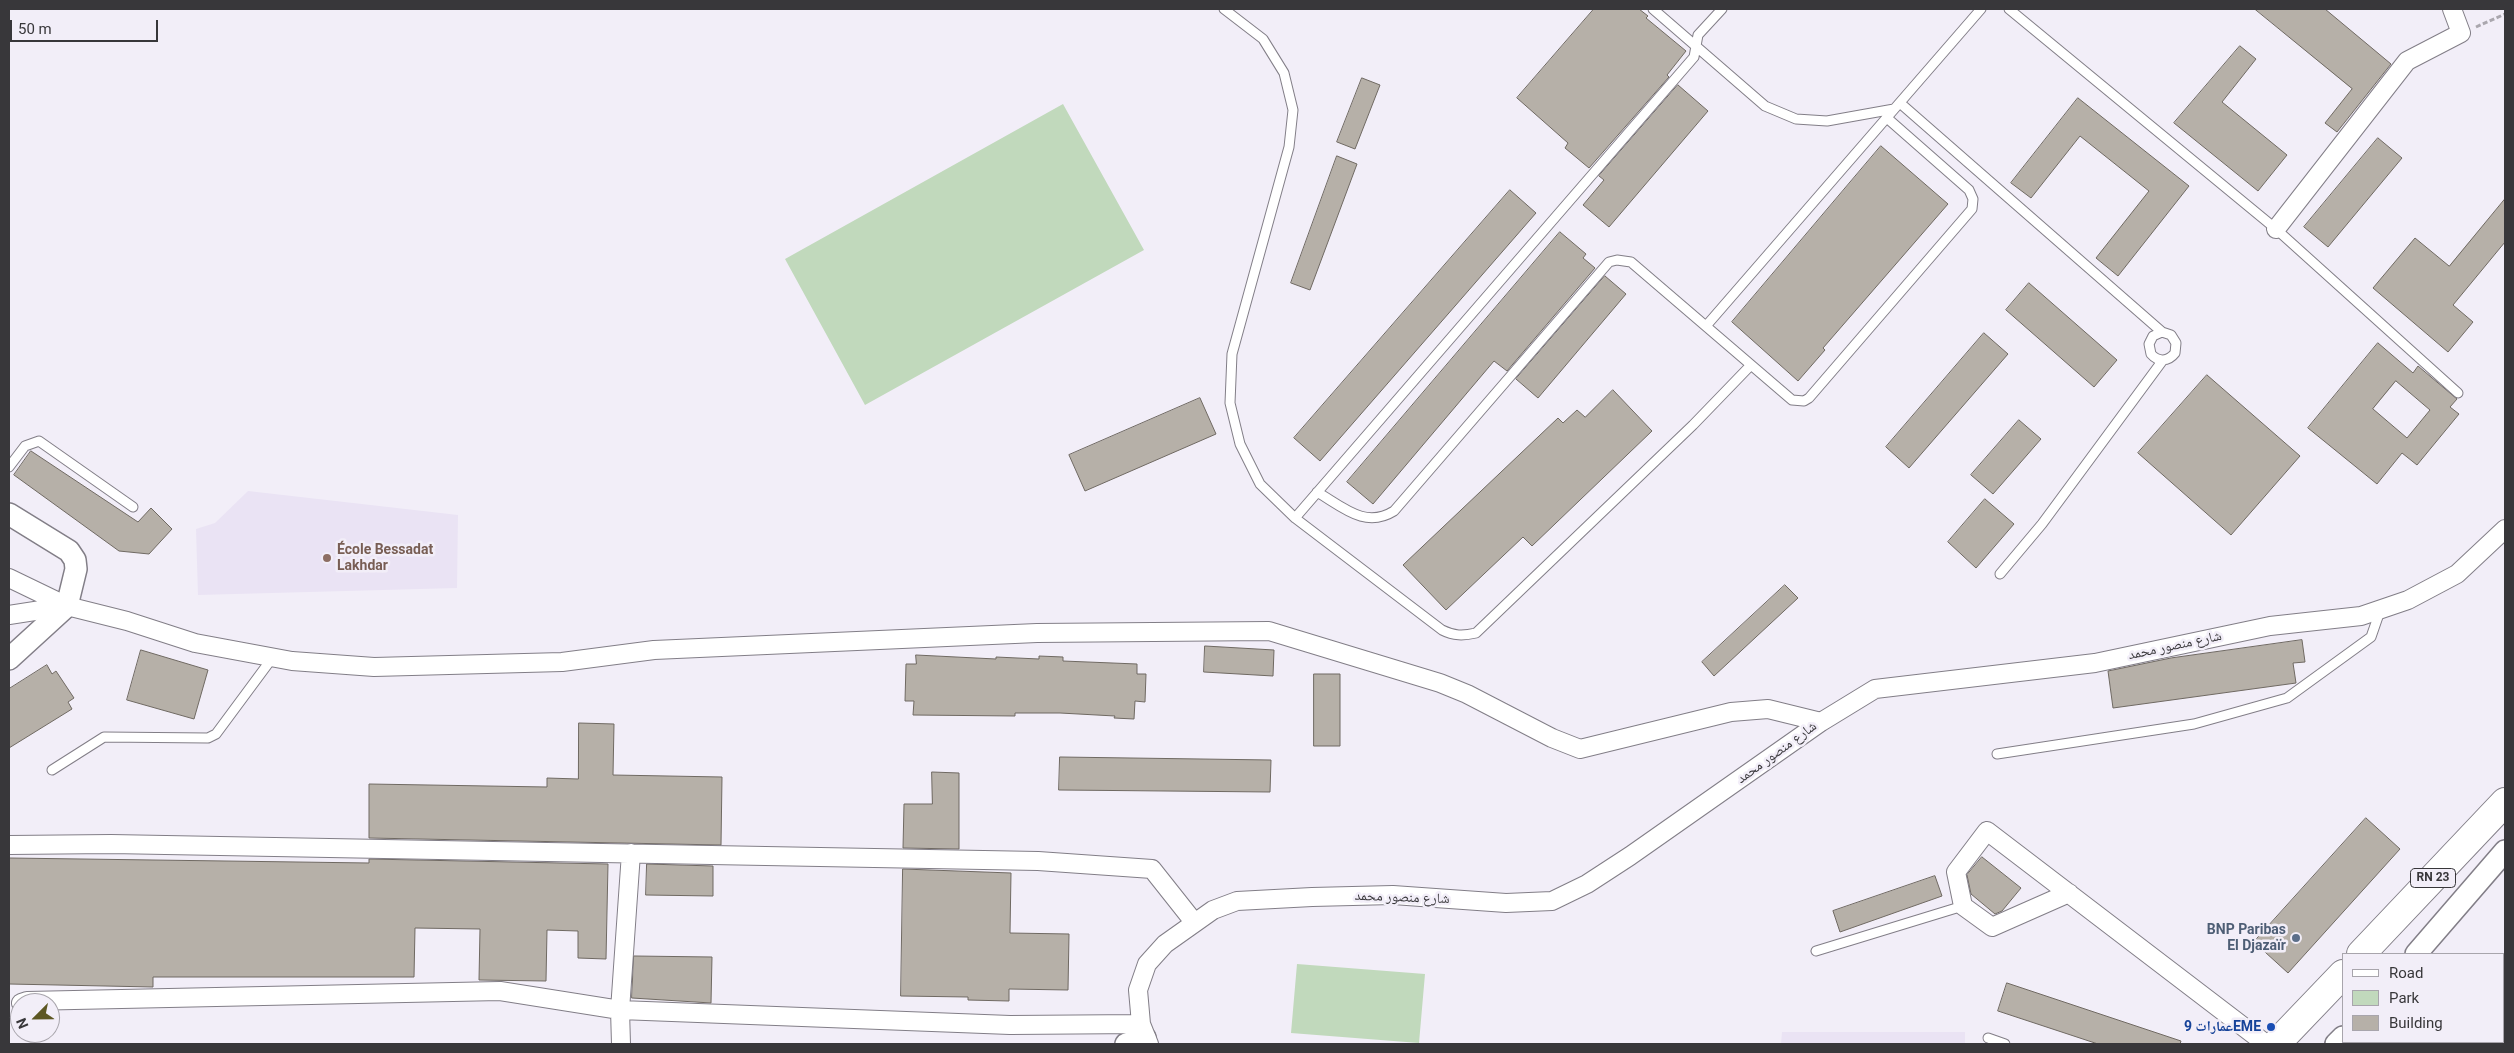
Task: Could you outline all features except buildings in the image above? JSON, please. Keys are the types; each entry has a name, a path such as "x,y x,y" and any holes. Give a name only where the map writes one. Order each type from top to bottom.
{"main road":[{"name":"RN 23","path":"2362,953 2505,802"},
{"path":"2276,1044 2342,975"}],"street":[{"path":"2276,228 2407,61 2461,33 2452,9"},
{"path":"9,514 69,551 75,560 76,569 67,606 9,658"},
{"name":"شارع منصور محمد","path":"1140,1037 1138,990 1147,964 1165,944 1194,922 1213,910 1237,901 1393,895 1506,903 1552,901 1587,884 1630,856 1821,722 1875,689 2095,663 2270,626 2361,616 2408,600 2456,574 2505,529"},
{"path":"9,578 67,606 127,621 195,644 273,657 374,667 562,662 654,650 1027,633 1269,631 1440,682 1552,738 1580,748 1731,712 1768,710 1821,722"},
{"path":"9,615 67,606"},
{"path":"2069,893 1992,927 1962,906 1956,872 1987,831 2069,893 2266,1044"},
{"path":"9,845 111,844 1038,860 1152,869 1194,922"},
{"path":"2417,953 2505,850"},
{"path":"621,1044 620,1010 631,853"},
{"path":"60,1000 500,990 620,1010 1010,1025 1140,1037"}],"lane":[{"path":"1224,9 1263,39 1284,73 1293,110 1289,148 1232,354 1230,402 1240,444 1260,484 1295,518 1442,630 1464,636 1476,633 1693,425 1751,365"},
{"path":"1654,9 1765,106 1796,119 1827,121 1897,106"},
{"path":"1295,518 1694,58 1698,35 1722,9"},
{"path":"1706,326 1981,9"},
{"path":"2009,9 2276,228 2458,393"},
{"path":"1897,106 2162,332 2171,335 2176,343 2172,356 2163,360 2042,524 2000,574"},
{"path":"1317,492 1364,518 1373,520 1383,518 1394,511 1609,262 1617,260 1631,262 1792,400 1804,401 1809,398 1972,209 1973,199 1969,190 1887,118"},
{"path":"2162,332 2153,336 2149,344 2151,354 2158,360 2163,360"},
{"path":"9,467 25,446 39,442 133,507"},
{"path":"1997,754 2194,724 2287,698 2371,637 2380,610"},
{"path":"52,770 104,737 208,738 216,734 273,657"},
{"path":"1816,952 1962,906"},
{"path":"1988,1038 2004,1044"}],"path":[{"path":"2461,33 2505,14"}],"shaded area":[{"name":"École Bessadat Lakhdar","path":"248,491 458,515 457,588 198,595 196,529 215,523"},
{"path":"1782,1032 1965,1032 1965,1044 1781,1044"}],"green space":[{"path":"1063,104 1144,250 865,405 785,259"},
{"path":"1297,964 1425,974 1419,1043 1291,1033"}],"place":[{"name":"École Bessadat Lakhdar","path":"327,558"},
{"name":"BNP Paribas El Djazaïr","path":"2296,938"},
{"name":"عمارات 9EME","path":"2271,1027"}]}
